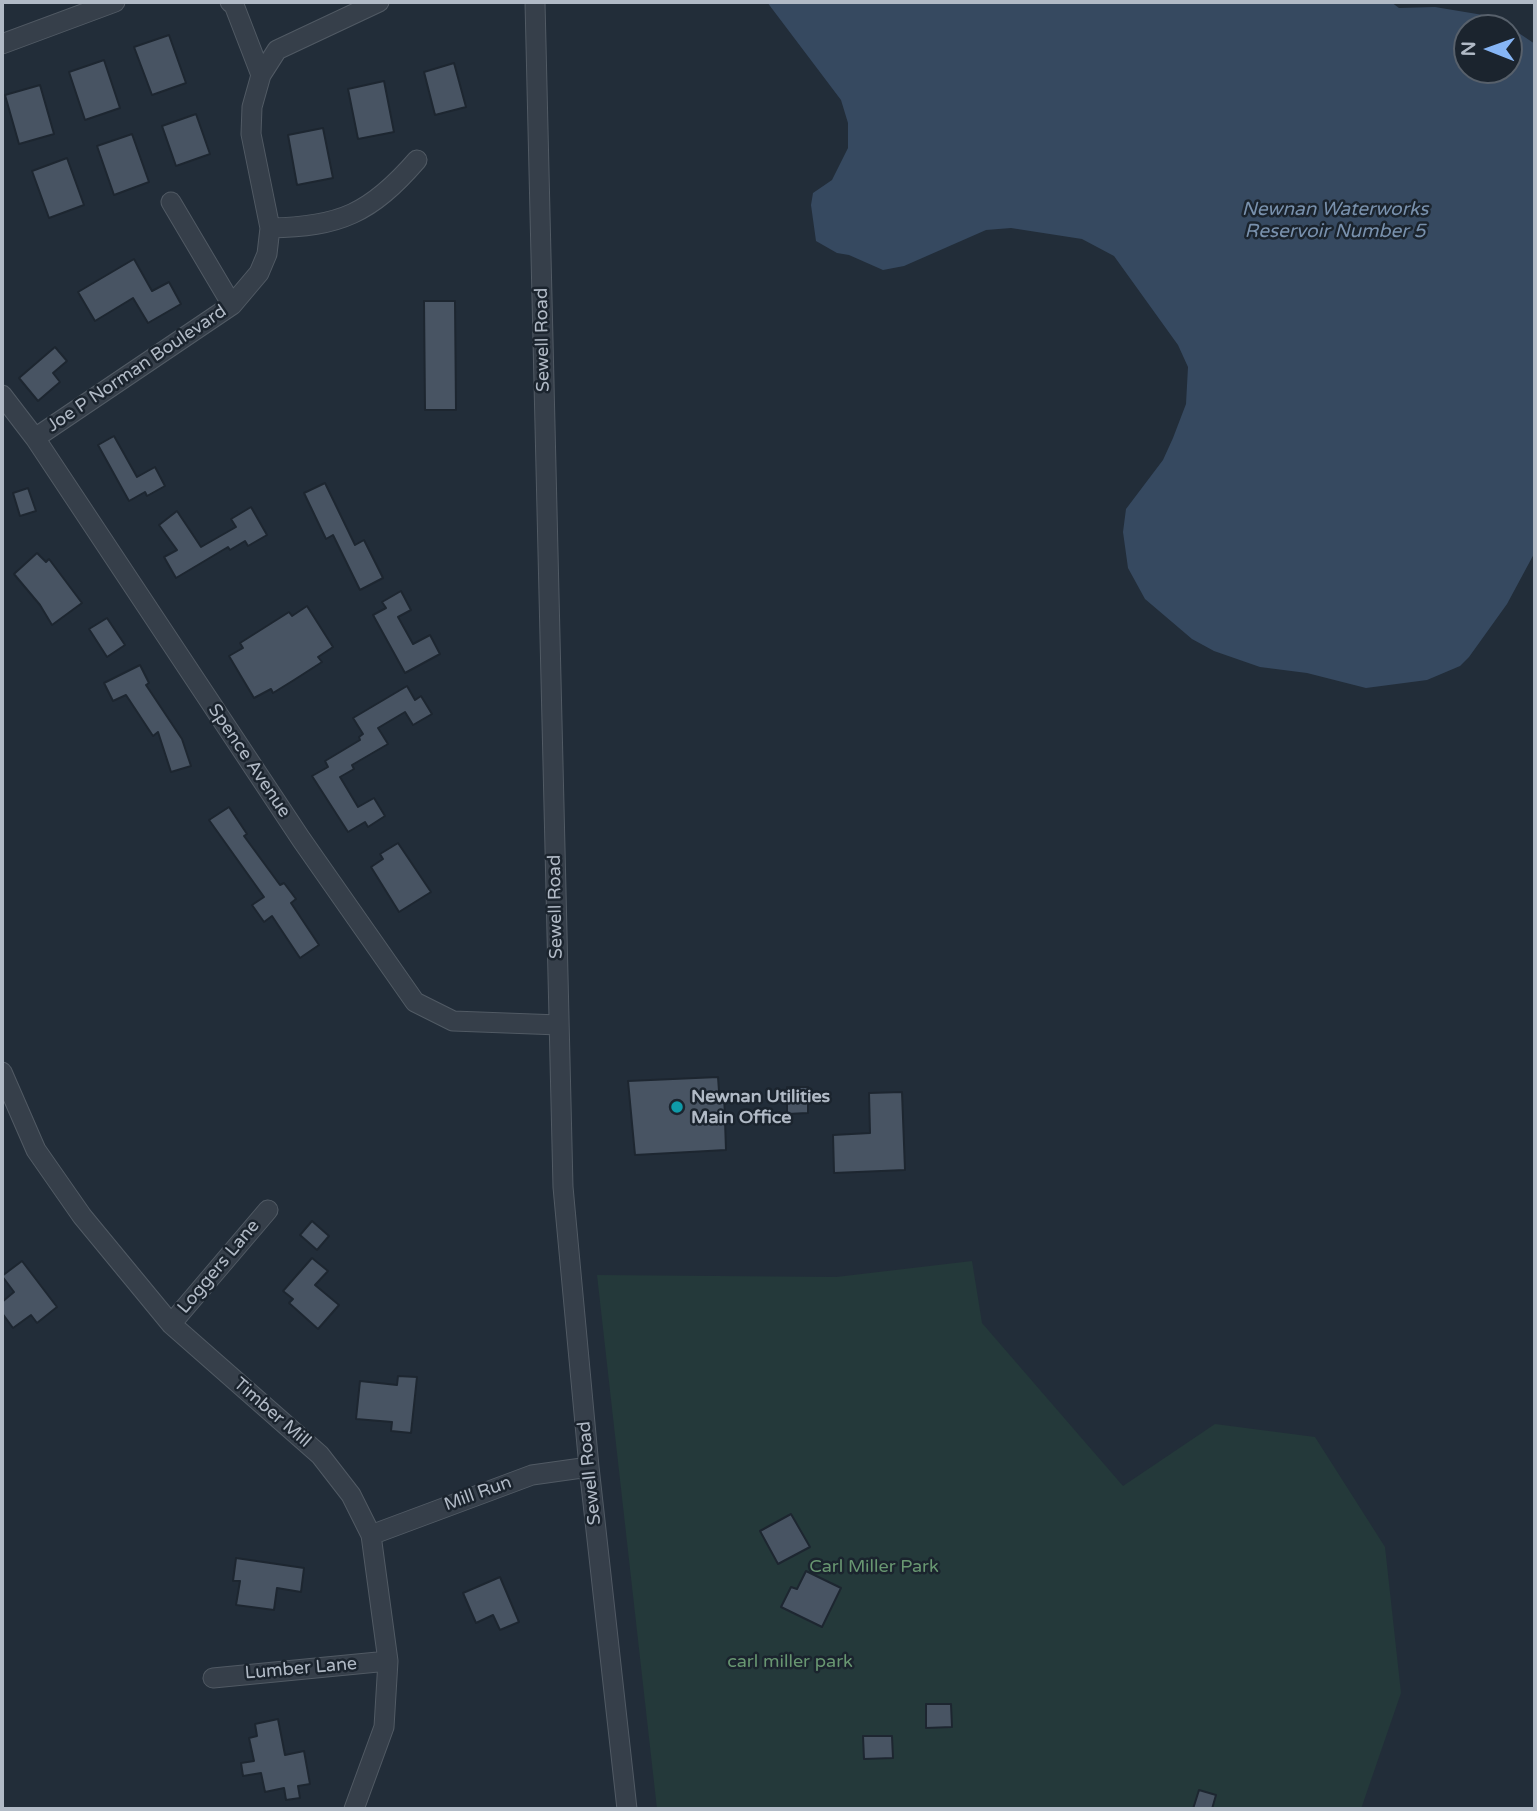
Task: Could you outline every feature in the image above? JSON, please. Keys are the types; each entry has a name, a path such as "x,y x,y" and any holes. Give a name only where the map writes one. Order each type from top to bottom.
{"street":[{"path":"2,44 115,2"},
{"path":"230,2 234,5 261,75"},
{"name":"Joe P Norman Boulevard","path":"35,438 232,305 259,273 267,254 270,228 251,134 252,107 261,75 277,50 379,2"},
{"name":"Sewell Road","path":"535,2 563,1187 589,1467 627,1809"},
{"path":"270,228 313,227 349,216 396,185 417,160"},
{"path":"171,202 232,305"},
{"name":"Spence Avenue","path":"2,395 35,438 301,839 415,1002 453,1021 559,1025"},
{"name":"Timber Mill","path":"2,1072 36,1150 82,1216 171,1324 320,1455 351,1494 371,1535 388,1661 384,1727 354,1809"},
{"name":"Loggers Lane","path":"171,1324 268,1210"},
{"name":"Mill Run","path":"371,1535 532,1475 589,1467"},
{"name":"Lumber Lane","path":"213,1678 388,1661"}],"green space":[{"name":"Carl Miller Park","path":"972,1261 982,1323 1123,1486 1215,1424 1315,1437 1385,1547 1401,1693 1361,1809 657,1809 597,1275 836,1277"}],"water":[{"name":"Newnan Waterworks Reservoir Number 5","path":"767,2 1391,2 1399,8 1435,7 1477,14 1453,14 1453,84 1523,84 1523,36 1535,44 1535,552 1507,604 1469,657 1460,666 1427,680 1366,688 1307,673 1260,667 1214,651 1192,639 1145,599 1128,568 1123,532 1126,509 1163,460 1186,404 1188,367 1178,345 1114,256 1082,239 1011,228 986,230 904,266 883,270 849,255 837,253 816,241 811,205 813,193 832,180 848,148 848,123 841,100"}],"building":[{"path":"169,35 186,83 152,95 134,47"},
{"path":"104,60 120,108 85,120 69,72"},
{"path":"454,63 466,107 435,115 424,72"},
{"path":"384,81 394,132 358,139 348,89"},
{"path":"40,85 54,134 19,144 5,95"},
{"path":"196,114 210,154 176,166 162,126"},
{"path":"323,128 333,178 297,185 288,135"},
{"path":"132,134 149,182 114,195 97,146"},
{"path":"67,158 84,205 49,218 32,171"},
{"path":"134,259 152,291 169,282 181,304 148,323 133,298 95,321 78,292"},
{"path":"424,301 455,301 456,410 425,410"},
{"path":"55,347 67,361 53,373 60,382 38,401 19,378"},
{"path":"114,436 137,477 155,467 165,486 147,496 145,492 129,501 98,445"},
{"path":"325,483 355,545 364,540 383,578 360,590 333,535 326,539 304,493"},
{"path":"28,488 36,511 20,516 13,493"},
{"path":"251,507 267,535 248,546 245,541 230,550 228,547 176,578 164,557 177,550 159,525 177,511 201,547 236,527 231,519"},
{"path":"37,553 46,562 49,559 82,603 52,625 40,605 14,574"},
{"path":"401,591 411,610 398,617 413,644 430,635 440,654 405,673 373,615 386,608 382,602"},
{"path":"307,606 333,647 318,657 322,662 273,693 271,689 254,698 229,656 243,648 240,643 289,612 292,616"},
{"path":"107,618 125,645 107,657 89,629"},
{"path":"140,665 149,683 146,685 182,739 191,766 171,772 158,732 153,736 126,695 113,701 104,683"},
{"path":"407,686 415,700 421,696 432,714 413,725 405,712 378,728 388,744 352,765 354,769 340,777 358,807 374,798 385,816 368,827 365,822 348,832 312,776 328,767 325,761 360,740 359,737 363,734 353,718"},
{"path":"229,807 247,834 244,836 280,885 284,883 296,899 291,903 319,945 300,958 272,916 264,922 252,905 264,897 209,820"},
{"path":"398,843 431,892 399,912 371,867 383,859 380,854"},
{"name":"Newnan Utilities Main Office","path":"718,1077 719,1091 724,1091 726,1150 635,1155 628,1081"},
{"path":"787,1087 808,1087 808,1113 787,1114"},
{"path":"902,1092 905,1170 834,1173 833,1135 870,1133 869,1093"},
{"path":"312,1221 329,1236 317,1250 300,1235"},
{"path":"312,1258 328,1271 315,1285 339,1305 318,1329 289,1303 293,1299 283,1291"},
{"path":"22,1261 57,1307 37,1323 31,1315 13,1328 2,1313 2,1302 14,1292 2,1276"},
{"path":"398,1376 417,1377 411,1433 391,1431 392,1422 356,1419 360,1381 397,1385"},
{"path":"791,1514 810,1547 778,1564 760,1531"},
{"path":"236,1558 304,1568 301,1592 277,1588 274,1610 236,1605 240,1581 233,1581"},
{"path":"806,1571 841,1588 822,1627 781,1607 791,1587 797,1589"},
{"path":"500,1577 519,1622 500,1630 493,1615 476,1623 463,1593"},
{"path":"926,1704 951,1704 952,1727 926,1728"},
{"path":"278,1719 285,1755 304,1751 310,1784 298,1786 300,1798 286,1800 284,1788 265,1792 261,1773 243,1776 241,1763 254,1761 249,1738 257,1736 255,1724"},
{"path":"863,1736 892,1736 893,1758 864,1759"},
{"path":"1199,1790 1216,1795 1212,1809 1193,1809"}],"place":[{"name":"Newnan Utilities Main Office","path":"677,1107"}],"park label":[{"name":"carl miller park","path":"790,1662"}]}
